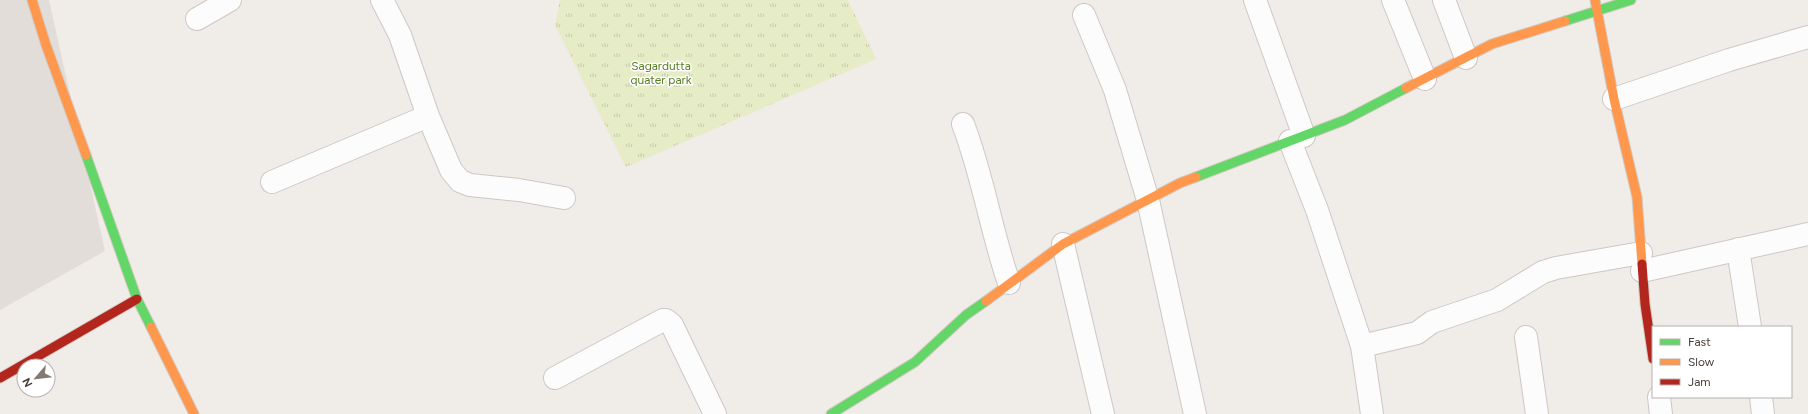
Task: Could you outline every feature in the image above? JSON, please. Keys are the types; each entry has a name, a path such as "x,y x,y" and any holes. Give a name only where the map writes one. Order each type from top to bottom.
{"street":[{"path":"32,0 49,53 137,299 194,414"},
{"path":"197,19 230,0"},
{"path":"382,0 400,35 428,116 451,170 460,181 470,185 519,190 564,198"},
{"path":"1254,0 1297,139 1316,210 1362,346 1372,414"},
{"path":"1393,0 1426,79"},
{"path":"1444,0 1466,58"},
{"path":"1595,0 1614,99 1637,197 1645,304 1652,352"},
{"path":"831,414 915,362 966,315 1063,244 1180,183 1345,120 1492,44 1631,0"},
{"path":"1084,15 1115,90 1148,200 1195,414"},
{"path":"1614,99 1729,60 1808,37"},
{"path":"272,182 428,116"},
{"path":"963,124 972,149 998,251 1009,283"},
{"path":"1362,346 1417,333 1432,322 1497,300 1543,272 1556,268 1642,262 1738,248 1808,234"},
{"path":"1063,244 1103,414"},
{"path":"1738,248 1750,326"},
{"path":"0,378 137,299"},
{"path":"555,378 663,320 666,320 672,325 715,414"},
{"path":"1526,337 1537,414"},
{"path":"1659,398 1661,414"},
{"path":"1760,398 1763,414"}],"shaded area":[{"path":"0,0 49,0 105,251 0,310"}],"green space":[{"name":"Sagardutta quater park","path":"560,0 848,0 876,59 626,167 555,25"}],"traffic: fast":[{"path":"1565,21 1631,0"},
{"path":"1196,177 1345,120 1406,88"},
{"path":"86,155 137,299 151,327"},
{"path":"831,414 915,362 966,315 986,301"}],"traffic: slow":[{"path":"32,0 46,45 86,155"},
{"path":"1595,0 1614,99 1637,197 1642,264"},
{"path":"1406,88 1492,44 1565,21"},
{"path":"986,301 1063,244 1180,183 1196,177"},
{"path":"151,327 194,414"}],"traffic: jam":[{"path":"1642,264 1645,304 1652,352"},
{"path":"0,378 137,299"}]}
